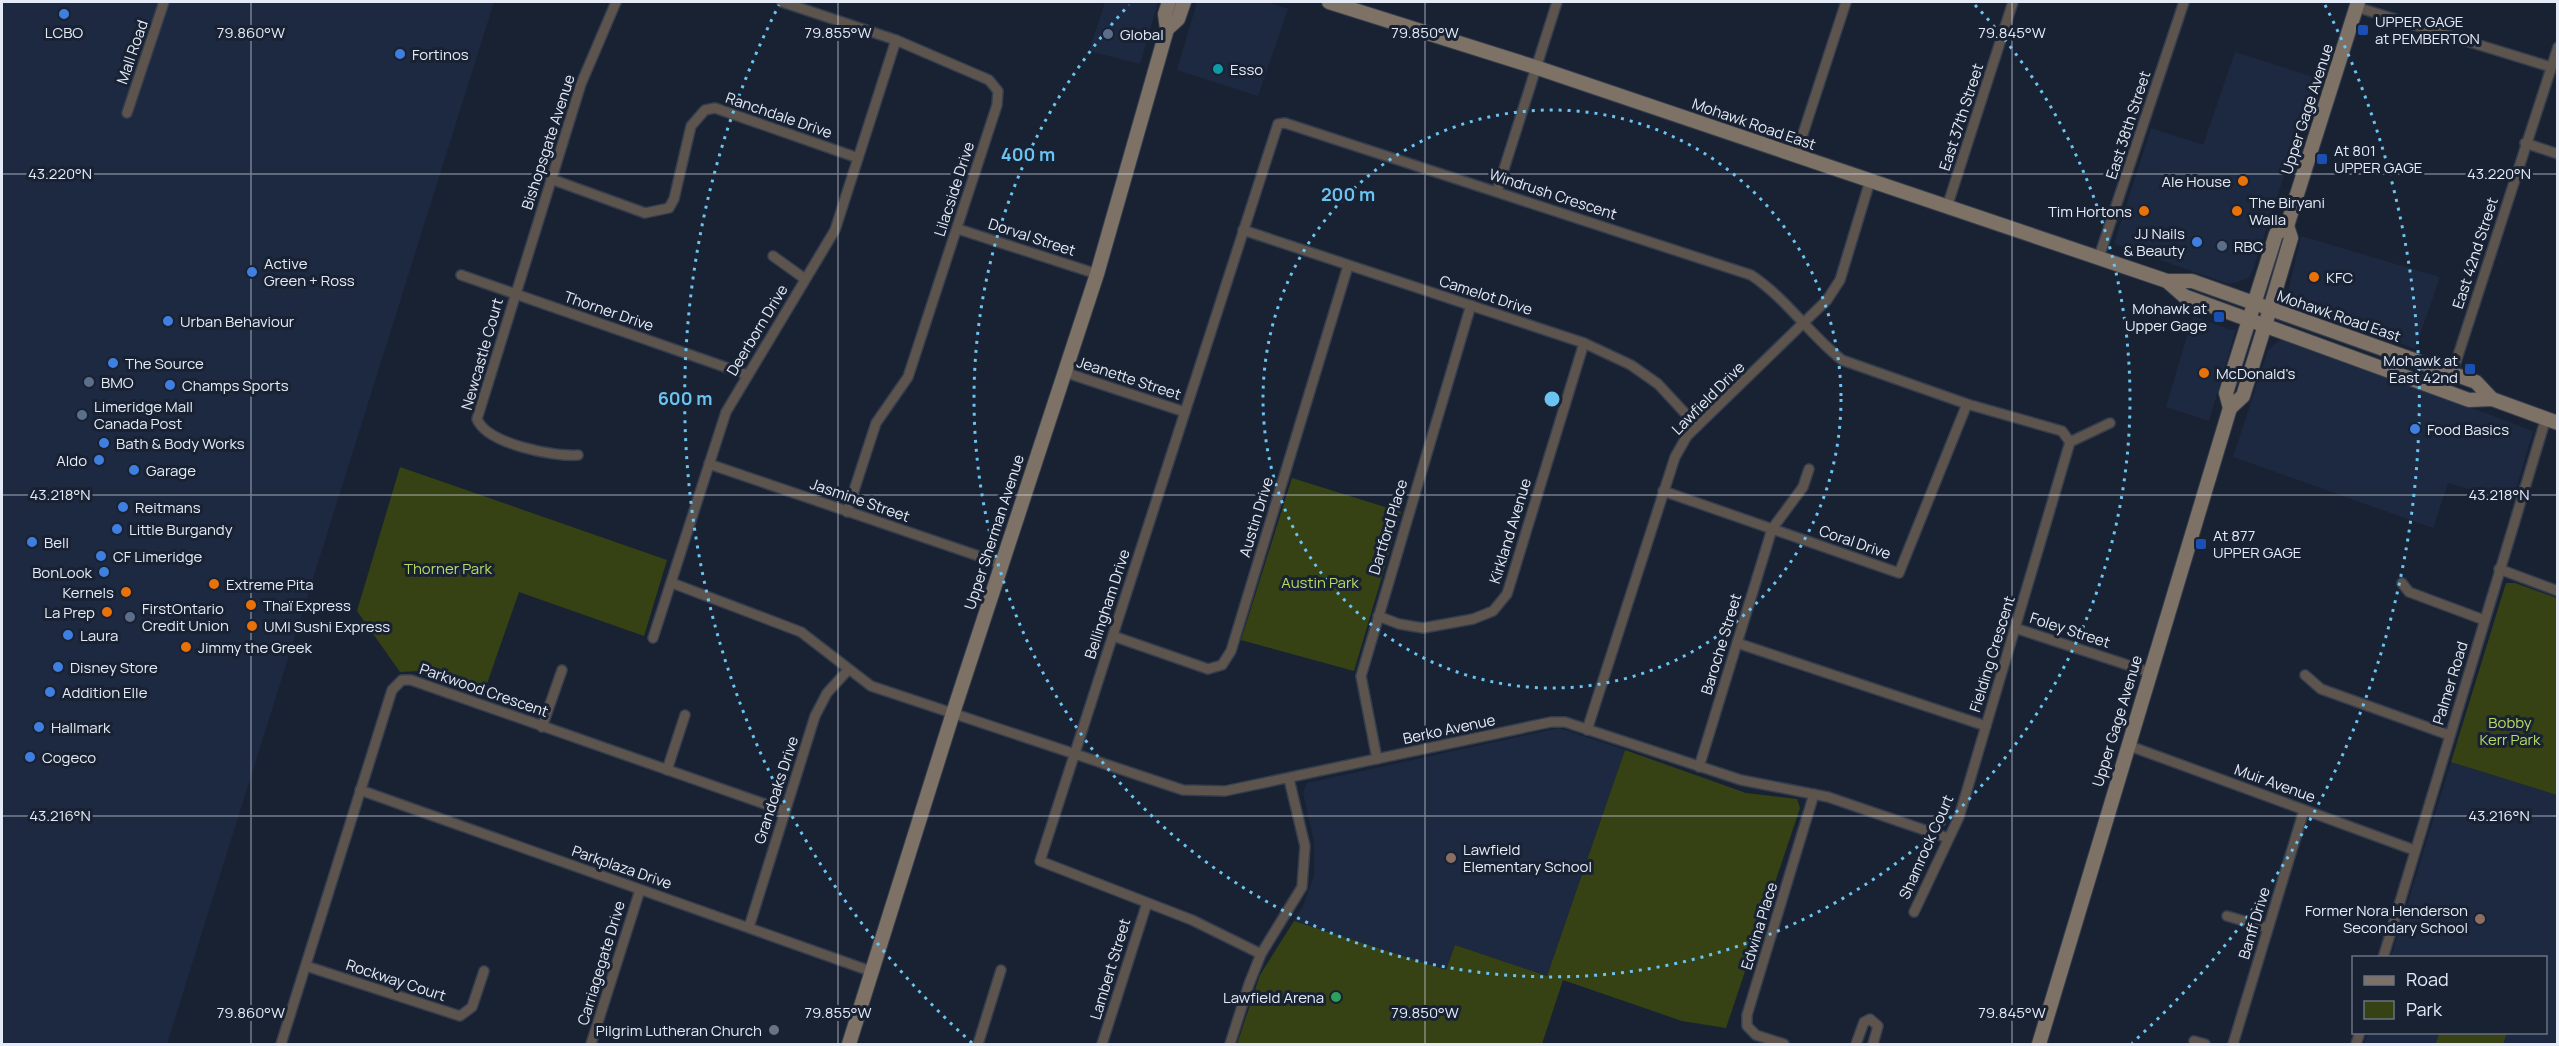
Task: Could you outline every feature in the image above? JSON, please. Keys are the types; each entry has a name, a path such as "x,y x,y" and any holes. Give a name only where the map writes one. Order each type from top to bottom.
{"main road":[{"name":"Upper Sherman Avenue","path":"849,1044 952,713 1097,274 1167,28 1165,14 1169,2"},
{"name":"Upper Sherman Avenue","path":"1167,28 1178,19 1184,2"},
{"name":"Mohawk Road East","path":"1329,2 1535,67 2167,281 2192,281 2476,382 2492,399"},
{"name":"Upper Gage Avenue","path":"2039,1044 2230,408 2243,396 2270,309 2291,238 2287,226 2357,4"},
{"name":"Upper Gage Avenue","path":"2230,408 2226,393 2249,318 2276,234 2287,226"},
{"name":"Mohawk Road East","path":"2167,281 2184,296 2469,400 2492,399 2552,421"}],"street":[{"name":"Mall Road","path":"127,113 165,2"},
{"name":"Bishopsgate Avenue","path":"515,294 581,84 616,2"},
{"name":"Lilacside Drive","path":"782,2 896,40 989,80 998,91 997,105 958,229 908,377 876,423 847,512"},
{"path":"1497,191 1557,2"},
{"path":"1796,155 1845,2"},
{"name":"East 37th Street","path":"1947,207 2013,2"},
{"name":"East 38th Street","path":"2099,257 2184,2"},
{"path":"2357,4 2551,67"},
{"name":"Deerborn Drive","path":"653,638 726,412 835,230 896,40"},
{"name":"East 42nd Street","path":"2452,374 2558,47"},
{"name":"Ranchdale Drive","path":"551,179 645,213 669,208 674,199 690,126 705,110 715,108 858,158"},
{"name":"Windrush Crescent","path":"1276,127 1285,123 1751,275 1771,288 1804,324"},
{"name":"Bellingham Drive","path":"1261,954 1192,920 1040,861 1276,127"},
{"path":"2525,143 2558,154"},
{"name":"Lawfield Drive","path":"1587,730 1675,456 1687,436 1827,300 1840,280 1870,181"},
{"name":"Dorval Street","path":"958,229 1097,274"},
{"name":"Camelot Drive","path":"1243,230 1584,343 1640,371 1658,384 1697,426"},
{"path":"773,256 806,279"},
{"name":"Austin Drive","path":"1113,636 1208,669 1222,665 1231,651 1348,266"},
{"name":"Thorner Drive","path":"460,275 748,375"},
{"name":"Newcastle Court","path":"515,294 479,409 477,419 480,427 486,432 543,454 578,455"},
{"name":"Dartford Place","path":"1377,759 1361,676 1471,305"},
{"path":"1804,324 1842,360 1967,404 2062,431 2070,442 2110,423"},
{"name":"Kirkland Avenue","path":"1378,616 1399,624 1423,628 1473,619 1493,611 1507,594 1584,343"},
{"name":"Jeanette Street","path":"1064,372 1185,412"},
{"path":"2426,384 2452,374"},
{"name":"Coral Drive","path":"1663,491 1899,573 1967,404"},
{"name":"Palmer Road","path":"2383,956 2499,569 2552,421"},
{"name":"Fielding Crescent","path":"1737,643 1986,726 2070,442"},
{"name":"Jasmine Street","path":"709,464 1002,564"},
{"name":"Baroche Street","path":"1699,767 1772,529 1803,487 1809,469"},
{"path":"2499,569 2558,591"},
{"name":"Berko Avenue","path":"672,583 784,623 801,632 871,686 1075,756 1183,790 1225,790 1289,779 1551,722 1565,722 1748,782 1814,794 1948,838"},
{"path":"2402,583 2409,592 2484,620"},
{"name":"Foley Street","path":"2015,628 2149,672"},
{"path":"542,726 562,670"},
{"name":"Grandoaks Drive","path":"749,927 815,716 827,693 848,670"},
{"path":"2305,675 2320,689 2450,735"},
{"name":"Parkwood Crescent","path":"281,1044 392,690 402,680 411,680 785,811"},
{"path":"667,770 685,716"},
{"name":"Shamrock Court","path":"1914,912 1959,817 1986,726"},
{"name":"Muir Avenue","path":"2127,745 2414,850"},
{"path":"1230,1044 1261,954 1302,886 1305,846 1289,779"},
{"name":"Parkplaza Drive","path":"360,790 873,972"},
{"name":"Edwina Place","path":"1784,1044 1756,1035 1747,1026 1747,1015 1814,794"},
{"name":"Banff Drive","path":"2233,1044 2304,810"},
{"name":"Carriagegate Drive","path":"591,1044 640,890"},
{"name":"Lambert Street","path":"1102,1044 1146,903"},
{"path":"2228,916 2268,928"},
{"name":"Rockway Court","path":"306,966 460,1016 472,1007 484,971"},
{"path":"978,1044 1001,970"},
{"path":"1856,1044 1865,1021 1871,1019 1878,1026 1872,1044"},
{"path":"2194,1041 2205,1044"}],"shaded area":[{"path":"2,2 494,2 167,1044 2,1044"},
{"path":"1105,2 1158,2 1140,64 1089,51"},
{"path":"1197,2 1268,2 1288,9 1258,96 1177,70"},
{"path":"2235,52 2317,78 2253,269 2248,279 2229,284 2114,244 2151,128 2203,145"},
{"path":"2301,236 2440,277 2415,349 2286,301"},
{"path":"2193,316 2231,330 2236,329 2209,421 2166,407"},
{"path":"2284,337 2533,431 2512,502 2448,483 2433,528 2233,457 2268,350"},
{"name":"Lawfield Elementary School","path":"1559,728 1625,750 1547,976 1455,945 1446,970 1294,921 1303,906 1314,875 1314,842 1303,792 1307,783"},
{"name":"Former Nora Henderson Secondary School","path":"2451,762 2557,795 2557,1044 2364,1044 2368,1034 2547,1034 2547,956 2391,956"}],"green space":[{"name":"Thorner Park","path":"400,467 667,560 644,636 519,592 483,695 418,671 400,672 357,611"},
{"name":"Austin Park","path":"1292,478 1401,512 1354,671 1241,640"},
{"name":"Bobby Kerr Park","path":"2506,583 2515,583 2557,598 2557,795 2451,762"},
{"path":"1625,750 1746,793 1797,799 1800,808 1726,1028 1682,1021 1563,980 1542,1044 1237,1044 1260,975 1294,921 1446,970 1455,945 1547,976"},
{"path":"2438,1034 2507,1034 2503,1044 2436,1044"}],"place":[{"name":"LCBO","path":"64,14"},
{"name":"UPPER GAGE at PEMBERTON","path":"2363,30"},
{"name":"Global","path":"1108,34"},
{"name":"Fortinos","path":"400,54"},
{"name":"Esso","path":"1218,69"},
{"name":"At 801 UPPER GAGE","path":"2322,159"},
{"name":"Ale House","path":"2243,181"},
{"name":"Tim Hortons","path":"2144,211"},
{"name":"The Biryani Walla","path":"2237,211"},
{"name":"JJ Nails & Beauty","path":"2197,242"},
{"name":"RBC","path":"2222,246"},
{"name":"Active Green + Ross","path":"252,272"},
{"name":"KFC","path":"2314,277"},
{"name":"Mohawk at Upper Gage","path":"2219,317"},
{"name":"Urban Behaviour","path":"168,321"},
{"name":"The Source","path":"113,363"},
{"name":"Mohawk at East 42nd","path":"2470,369"},
{"name":"McDonald's","path":"2204,373"},
{"name":"BMO","path":"89,382"},
{"name":"Champs Sports","path":"170,385"},
{"name":"Limeridge Mall Canada Post","path":"82,415"},
{"name":"Food Basics","path":"2415,429"},
{"name":"Bath & Body Works","path":"104,443"},
{"name":"Aldo","path":"99,460"},
{"name":"Garage","path":"134,470"},
{"name":"Reitmans","path":"123,507"},
{"name":"Little Burgandy","path":"117,529"},
{"name":"Bell","path":"32,542"},
{"name":"At 877 UPPER GAGE","path":"2201,544"},
{"name":"CF Limeridge","path":"101,556"},
{"name":"BonLook","path":"104,572"},
{"name":"Extreme Pita","path":"214,584"},
{"name":"Kernels","path":"126,592"},
{"name":"Thaï Express","path":"251,605"},
{"name":"La Prep","path":"107,612"},
{"name":"FirstOntario Credit Union","path":"130,617"},
{"name":"UMI Sushi Express","path":"252,626"},
{"name":"Laura","path":"68,635"},
{"name":"Jimmy the Greek","path":"186,647"},
{"name":"Disney Store","path":"58,667"},
{"name":"Addition Elle","path":"50,692"},
{"name":"Hallmark","path":"39,727"},
{"name":"Cogeco","path":"30,757"},
{"name":"Lawfield Elementary School","path":"1451,858"},
{"name":"Former Nora Henderson Secondary School","path":"2480,919"},
{"name":"Lawfield Arena","path":"1336,997"},
{"name":"Pilgrim Lutheran Church","path":"774,1030"}]}
